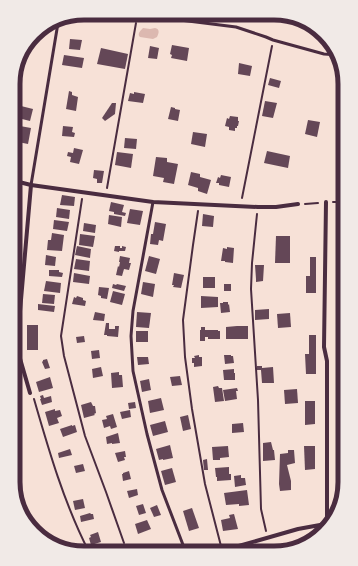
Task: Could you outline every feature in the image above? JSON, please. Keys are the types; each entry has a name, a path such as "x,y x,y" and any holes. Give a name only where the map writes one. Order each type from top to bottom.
{"street":[{"path":"20,182 153,202 258,207 276,207 298,204"},
{"path":"20,311 31,185"},
{"path":"326,202 324,347 327,361 329,515"},
{"path":"20,358 30,393"},
{"path":"239,546 298,529 322,524"}],"lane":[{"path":"180,20 236,27 273,40 330,54"},
{"path":"31,185 58,26"},
{"path":"153,202 131,336 133,371 146,434 162,490 183,546"}],"path":[{"path":"106,195 136,20"},
{"path":"241,206 273,40"},
{"path":"83,192 60,336 85,436 126,546"},
{"path":"200,204 183,320 185,357 205,484 221,546"},
{"path":"258,207 252,263 251,289 258,400 261,509 268,538"},
{"path":"30,393 33,397 66,502 86,546"}],"shaded area":[{"path":"143,28 158,29 159,31 157,37 153,39 140,37 140,31"}],"building":[{"path":"70,39 82,40 80,50 69,49"},
{"path":"172,45 189,48 187,61 171,58 172,55 170,54"},
{"path":"150,46 159,48 157,59 148,58"},
{"path":"101,48 128,54 125,69 97,64"},
{"path":"64,55 84,58 82,68 62,65"},
{"path":"239,63 252,66 250,76 238,74"},
{"path":"270,78 281,81 279,88 268,85"},
{"path":"69,91 72,92 72,95 78,97 76,111 66,109"},
{"path":"134,92 145,94 143,103 128,101 130,93 134,94"},
{"path":"265,101 277,103 273,118 262,116"},
{"path":"112,103 116,103 115,114 105,121 102,118"},
{"path":"20,106 33,109 30,121 20,118"},
{"path":"171,107 180,110 178,121 168,119"},
{"path":"230,116 238,117 238,126 235,128 235,131 229,130 229,127 225,126 227,118 229,119"},
{"path":"308,120 320,122 317,137 305,134"},
{"path":"20,126 31,128 28,144 20,142"},
{"path":"63,126 73,127 72,132 75,133 74,137 62,136"},
{"path":"193,132 207,134 205,147 191,144"},
{"path":"125,138 137,139 136,149 124,148"},
{"path":"74,148 83,150 79,164 70,162 71,157 67,156 68,152 73,153"},
{"path":"267,151 290,156 288,168 264,163"},
{"path":"117,152 133,154 131,168 115,165"},
{"path":"156,157 167,158 167,162 178,164 174,184 163,182 164,178 153,176"},
{"path":"94,170 104,171 102,183 97,183 97,179 93,178"},
{"path":"191,172 200,174 200,177 211,180 207,194 198,191 198,188 188,185"},
{"path":"221,175 231,177 229,187 216,183 218,177 220,178"},
{"path":"62,195 75,197 74,206 60,205"},
{"path":"111,202 124,205 122,212 126,213 125,216 114,214 114,212 109,211"},
{"path":"57,208 70,210 69,219 56,217"},
{"path":"130,209 143,211 140,225 127,223"},
{"path":"203,214 214,216 213,227 202,226"},
{"path":"109,215 122,217 121,227 108,224"},
{"path":"54,220 69,222 67,231 53,229"},
{"path":"155,222 166,224 163,241 159,240 158,245 150,244 151,234 153,234"},
{"path":"84,223 96,225 95,233 83,231"},
{"path":"52,233 64,235 62,251 47,250 48,240 51,240"},
{"path":"80,234 95,236 93,247 79,245"},
{"path":"276,236 290,236 290,263 275,263"},
{"path":"77,246 91,249 90,258 75,255"},
{"path":"115,246 120,246 120,248 122,248 122,246 126,247 125,251 114,251"},
{"path":"227,247 234,248 233,263 221,261 223,248 227,249"},
{"path":"46,255 56,257 55,266 45,265"},
{"path":"120,256 130,258 129,263 131,263 129,270 124,269 122,276 116,275 118,266 119,267"},
{"path":"149,256 160,259 156,274 145,271"},
{"path":"337,256 338,256 338,291"},
{"path":"310,257 316,257 316,293 306,293 306,276 310,276"},
{"path":"76,259 90,261 89,271 74,269"},
{"path":"255,265 264,265 263,281 256,282"},
{"path":"49,270 59,270 59,272 63,273 62,277 49,276"},
{"path":"74,273 90,276 89,284 73,282"},
{"path":"174,273 184,275 181,288 173,287 174,285 172,285"},
{"path":"203,277 215,277 215,288 203,288"},
{"path":"46,281 61,283 60,293 44,291"},
{"path":"143,282 155,284 153,297 141,294"},
{"path":"113,284 126,286 124,291 112,288"},
{"path":"224,284 231,284 231,291 224,291"},
{"path":"99,287 109,288 107,299 101,298 101,296 98,295"},
{"path":"113,291 125,294 122,305 110,302"},
{"path":"43,294 55,295 54,304 42,303"},
{"path":"77,296 86,301 85,306 72,304 74,297 76,298"},
{"path":"201,296 218,297 218,307 201,308"},
{"path":"228,302 230,312 221,313 220,303"},
{"path":"38,304 55,306 54,312 38,310"},
{"path":"269,309 269,319 255,320 255,310"},
{"path":"95,312 105,314 104,321 93,320"},
{"path":"137,312 151,313 149,328 136,327"},
{"path":"290,313 291,327 278,328 277,314"},
{"path":"106,323 109,323 109,329 115,329 115,326 119,326 118,337 104,335"},
{"path":"27,325 38,325 38,350 27,350"},
{"path":"248,326 248,339 226,339 226,327"},
{"path":"201,327 205,327 205,330 220,331 220,339 208,339 208,337 205,337 205,341 200,341"},
{"path":"136,331 148,331 148,342 136,342"},
{"path":"337,333 338,333 338,373"},
{"path":"309,335 316,335 316,374 306,374 305,354 309,354"},
{"path":"84,336 85,342 77,343 76,337"},
{"path":"99,350 100,358 92,359 91,351"},
{"path":"199,355 199,357 202,357 202,366 194,367 192,358"},
{"path":"224,355 233,356 234,363 225,364"},
{"path":"137,357 148,357 149,364 138,365"},
{"path":"47,359 50,368 45,369 42,362 43,360"},
{"path":"257,366 262,366 262,368 273,367 274,383 262,383 261,370 257,370"},
{"path":"101,367 103,376 93,378 92,369"},
{"path":"234,369 235,380 224,380 223,370"},
{"path":"119,372 119,375 122,375 123,387 112,388 111,373"},
{"path":"180,376 182,385 172,386 170,377"},
{"path":"50,377 53,388 39,392 36,382"},
{"path":"149,379 151,390 142,392 140,381"},
{"path":"218,386 219,388 222,388 224,401 215,402 213,387"},
{"path":"237,388 237,399 225,401 223,390"},
{"path":"297,389 298,403 285,404 284,390"},
{"path":"43,395 44,398 51,396 52,402 42,405 40,396"},
{"path":"161,398 164,410 150,413 148,401"},
{"path":"337,398 338,398 338,422"},
{"path":"305,401 315,401 315,424 305,425"},
{"path":"91,402 93,406 95,406 96,413 94,414 95,415 84,418 81,405"},
{"path":"135,402 136,408 129,409 128,403"},
{"path":"55,409 55,411 60,410 62,416 57,418 59,423 49,426 45,412"},
{"path":"130,410 131,417 122,419 120,412"},
{"path":"113,414 117,427 111,429 110,426 104,428 102,420 107,419 106,416"},
{"path":"188,415 191,429 183,431 180,417"},
{"path":"165,421 168,432 153,436 150,425"},
{"path":"243,423 244,432 232,433 232,424"},
{"path":"75,425 77,432 63,437 60,429"},
{"path":"118,433 120,443 107,444 106,437"},
{"path":"271,442 275,460 263,461 263,443"},
{"path":"336,443 338,443 338,467 336,467"},
{"path":"170,445 173,458 159,460 156,449"},
{"path":"228,446 229,457 220,458 220,460 213,460 212,447"},
{"path":"304,446 315,446 315,469 305,470"},
{"path":"70,449 72,455 59,458 58,453"},
{"path":"288,450 294,450 295,463 287,465 291,481 291,490 280,491 280,454 288,453"},
{"path":"125,451 125,460 118,462 115,453"},
{"path":"207,459 208,470 204,470 203,460"},
{"path":"83,464 85,471 76,473 74,466"},
{"path":"229,467 231,480 217,481 215,468"},
{"path":"172,468 176,482 165,485 161,471"},
{"path":"129,471 131,479 123,481 122,474"},
{"path":"241,475 241,478 245,478 246,485 235,487 234,476"},
{"path":"137,489 138,495 129,498 127,491"},
{"path":"247,490 249,505 226,505 224,493"},
{"path":"83,499 85,508 75,510 73,501"},
{"path":"143,504 146,513 139,515 136,506"},
{"path":"157,505 161,515 154,517 150,508"},
{"path":"192,508 199,528 189,531 183,511"},
{"path":"90,513 93,514 94,519 81,522 80,516"},
{"path":"234,514 238,529 223,531 221,520 230,518 229,515"},
{"path":"147,520 151,529 138,534 135,524"},
{"path":"98,532 101,542 91,545 89,538 91,537 90,535"}]}
